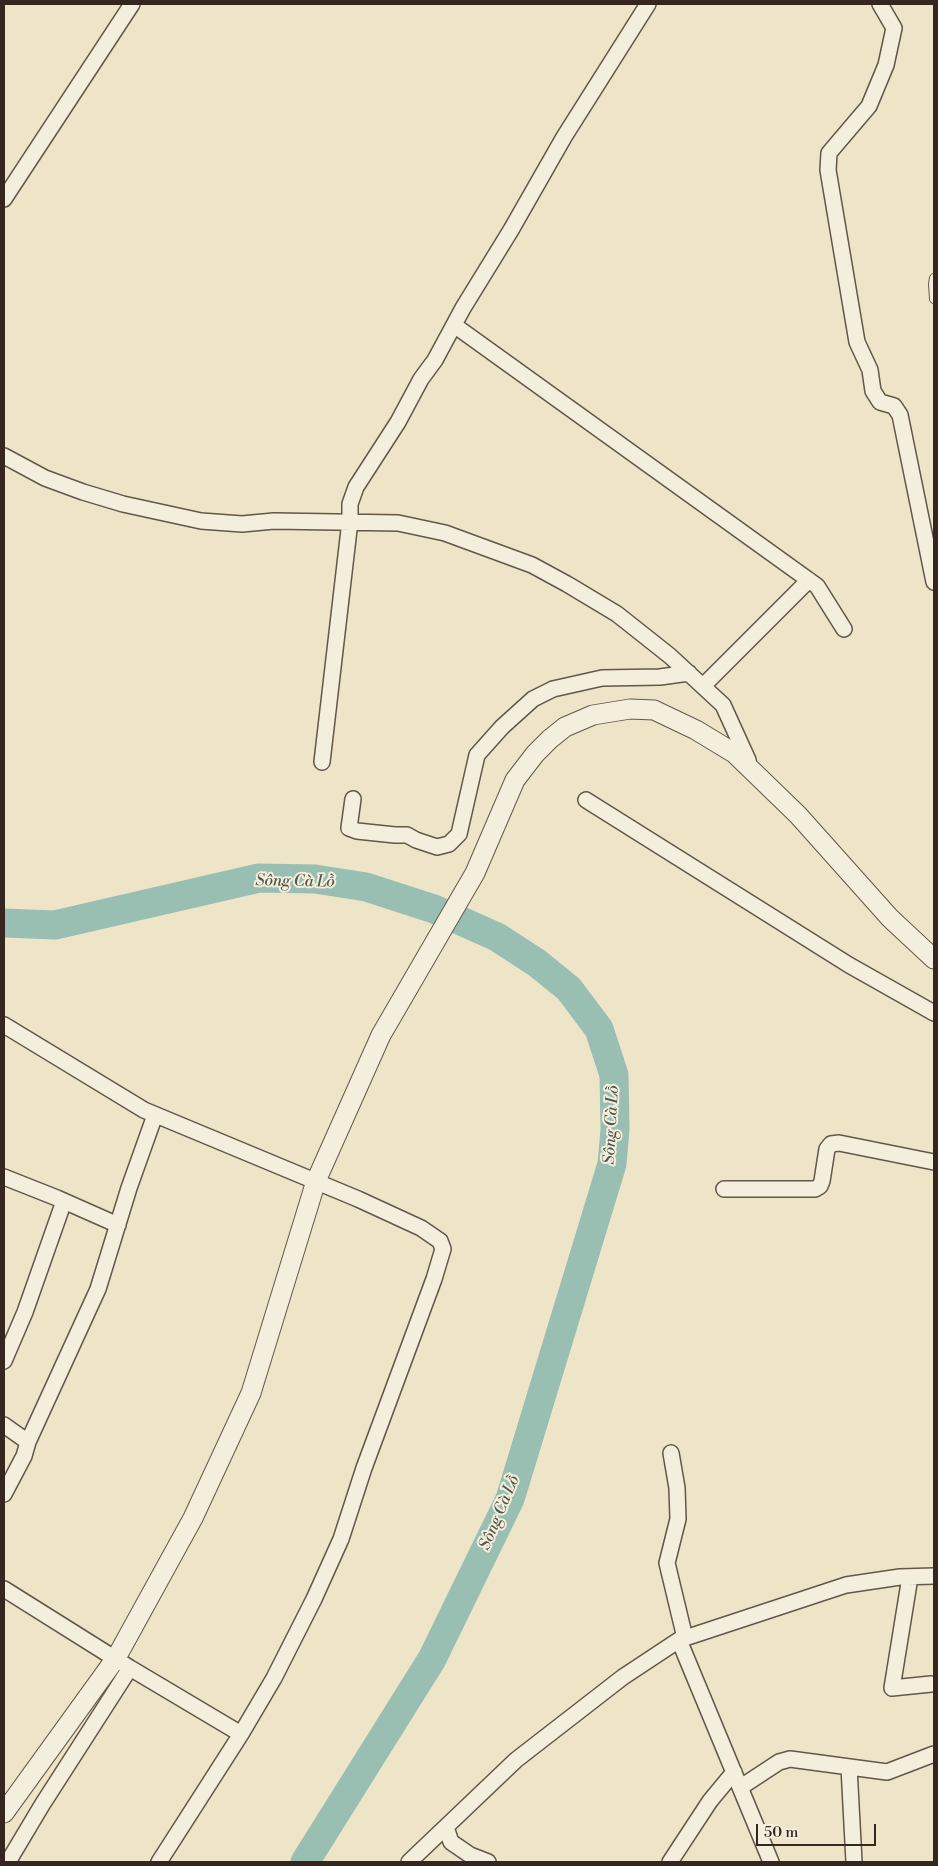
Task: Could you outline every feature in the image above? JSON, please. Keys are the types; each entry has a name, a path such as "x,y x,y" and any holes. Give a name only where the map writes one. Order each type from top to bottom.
{"street":[{"path":"4,199 132,4"},
{"path":"322,762 350,521 350,504 356,487 398,422 421,379 435,360 564,137 648,4"},
{"path":"880,4 894,28 886,65 869,106 828,153 828,170 857,342 870,370 873,391 880,402 894,406 900,415 934,582"},
{"path":"454,325 817,586 844,629"},
{"path":"4,456 45,478 82,492 123,504 201,521 242,524 274,521 398,523 445,533 532,565 617,614 670,656 703,686 723,705 748,760 749,768"},
{"path":"703,686 809,580"},
{"path":"353,799 349,828 357,832 408,835 416,840 437,847 449,844 459,834 477,755 502,726 534,699 553,689 602,678 660,678 688,673"},
{"path":"8,1862 123,1663 251,1393 316,1181 381,1035 474,872 515,780 550,739 565,728 594,715 630,709 654,710 696,730 734,753 798,814 890,918 934,959"},
{"path":"586,800 849,966 934,1014"},
{"path":"4,1025 155,1115 316,1181 421,1228 440,1242 443,1249 434,1279 364,1468 341,1539 314,1599 274,1678 241,1734 159,1862"},
{"path":"4,1494 24,1456 28,1442 98,1289 155,1115"},
{"path":"724,1189 815,1189 822,1182 827,1149 831,1144 839,1143 934,1162"},
{"path":"4,1177 118,1225"},
{"path":"4,1361 25,1312 64,1201"},
{"path":"4,1424 28,1442"},
{"path":"671,1453 678,1488 678,1519 667,1563 682,1639 771,1862"},
{"path":"409,1862 516,1760 623,1677 682,1639 846,1585 934,1576"},
{"path":"910,1577 892,1688 931,1684"},
{"path":"4,1589 241,1734"},
{"path":"4,1813 123,1663"},
{"path":"742,1788 780,1762 790,1759 887,1772 934,1754"},
{"path":"849,1767 854,1862"},
{"path":"670,1862 710,1801 734,1772"},
{"path":"446,1827 451,1842 470,1854 488,1862"}],"lane":[{"path":"934,278 934,299"}],"waterway":[{"name":"Sông Cà Lồ","path":"4,923 55,925 259,878 315,879 366,887 434,909 497,937 537,963 569,989 599,1029 614,1075 615,1129 612,1164 510,1499 432,1659 305,1862"}]}
